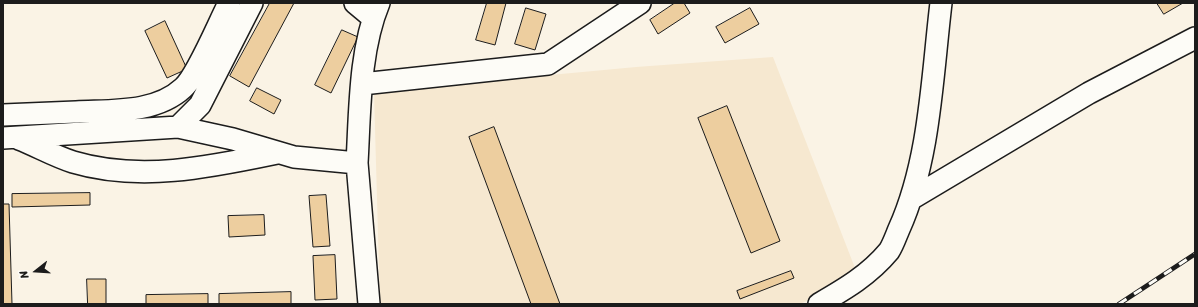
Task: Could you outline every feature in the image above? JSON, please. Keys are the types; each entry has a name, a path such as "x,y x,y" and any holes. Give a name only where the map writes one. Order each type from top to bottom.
{"street":[{"path":"3,115 128,109 150,106 168,98 184,88 196,69 229,3"},
{"path":"178,127 200,105 252,3"},
{"path":"355,3 376,11 362,84 357,163 369,304"},
{"path":"362,84 548,64 640,3"},
{"path":"819,304 858,281 890,250 910,200 917,177 926,127 941,3"},
{"path":"910,200 1088,93 1195,38"},
{"path":"9,138 178,127 233,139 294,157 357,163"},
{"path":"9,138 72,162 105,169 149,172 196,169 278,152"}],"shaded area":[{"path":"773,57 855,268 847,281 800,304 380,304 374,93 379,91 636,67"}],"building":[{"path":"270,3 294,3 249,87 230,76"},
{"path":"487,3 506,3 495,45 476,40"},
{"path":"675,3 684,3 690,13 658,34 650,20"},
{"path":"1157,3 1183,3 1164,14"},
{"path":"526,8 546,14 535,50 515,44"},
{"path":"750,8 759,24 725,43 716,27"},
{"path":"165,21 187,69 167,78 145,31"},
{"path":"342,30 358,37 331,93 315,85"},
{"path":"257,88 281,100 274,114 250,101"},
{"path":"727,106 780,241 751,253 698,118"},
{"path":"494,127 560,304 531,304 469,137"},
{"path":"90,193 90,205 12,207 12,194"},
{"path":"326,195 330,246 313,247 309,196"},
{"path":"3,204 9,204 12,304 3,304"},
{"path":"264,215 265,235 229,237 228,216"},
{"path":"335,255 337,299 315,300 313,256"},
{"path":"791,271 794,278 740,299 737,291"},
{"path":"87,279 106,279 106,304 88,304"},
{"path":"291,292 291,304 219,304 219,294"},
{"path":"208,294 208,304 146,304 146,295"}],"railway":[{"path":"1119,304 1195,254"}]}
